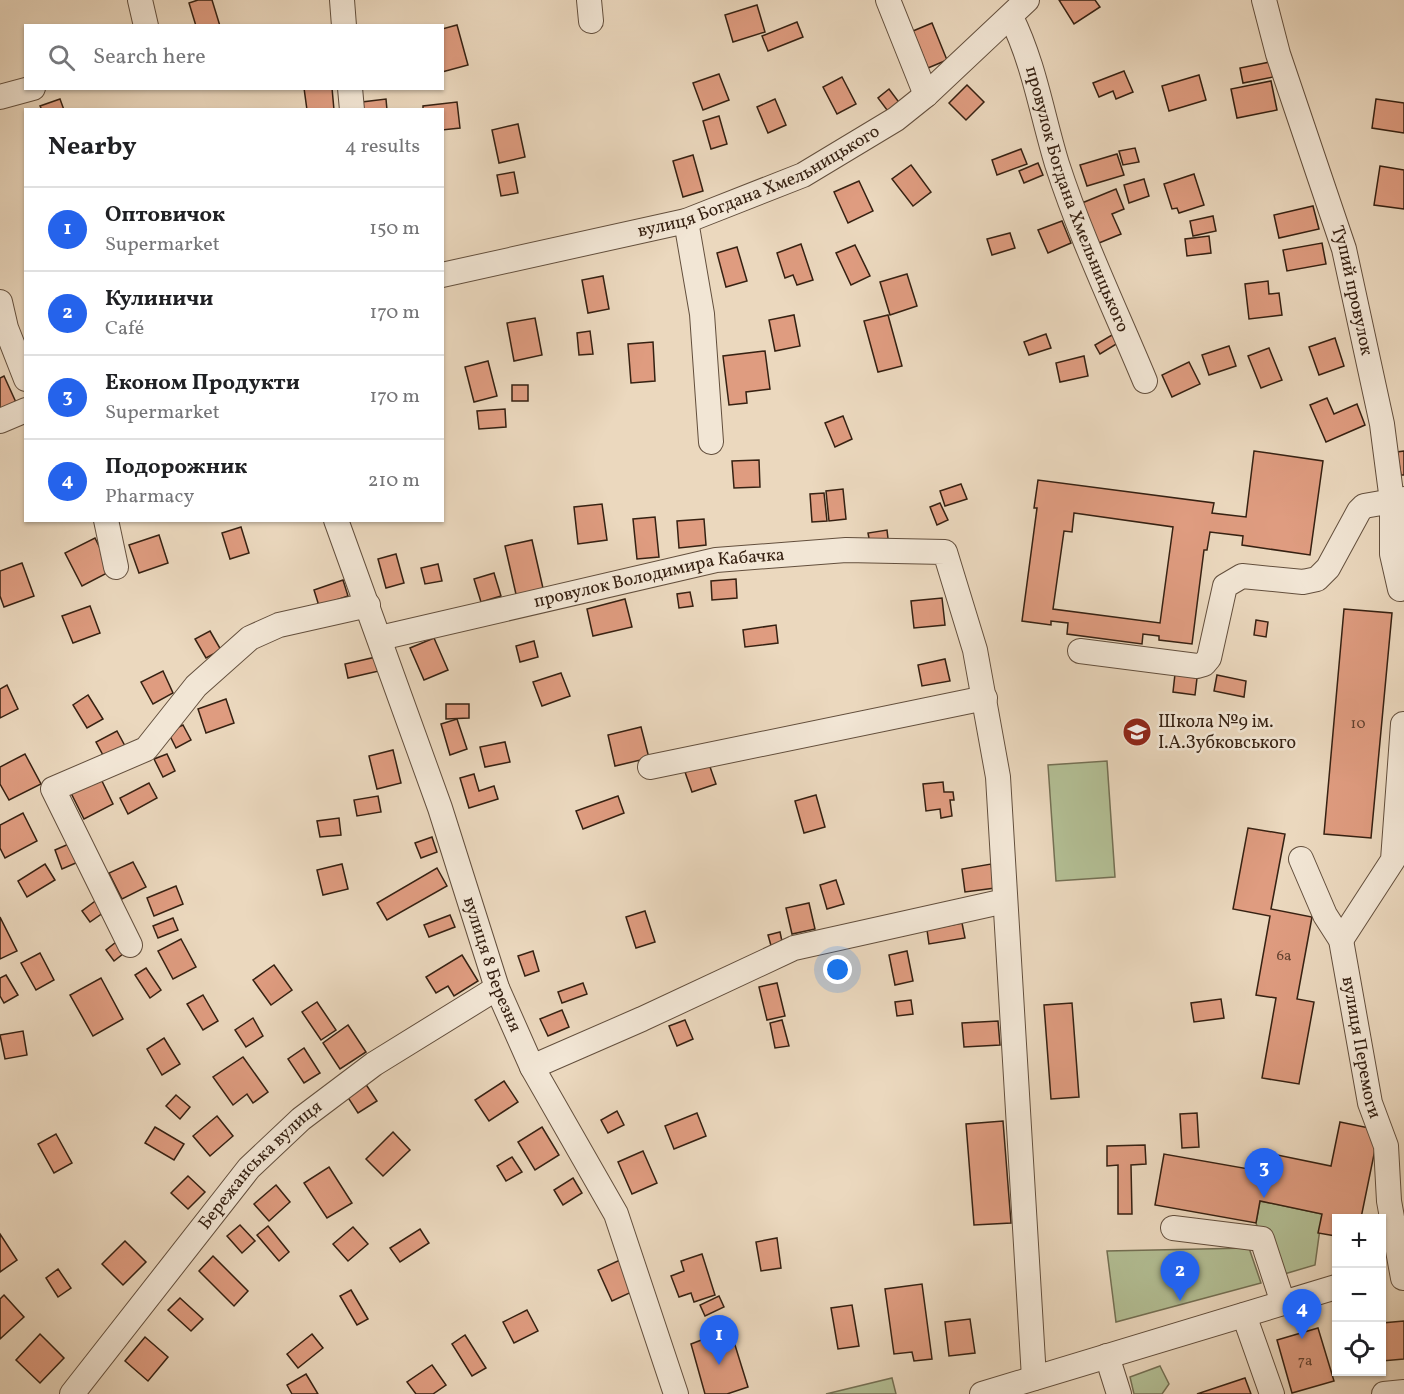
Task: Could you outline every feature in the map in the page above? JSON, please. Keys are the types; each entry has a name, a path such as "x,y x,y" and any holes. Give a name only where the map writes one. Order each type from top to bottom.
{"street":[{"path":"140,0 146,24"},
{"path":"342,0 344,24"},
{"path":"888,0 926,95"},
{"name":"Тупий провулок","path":"1264,0 1278,54 1344,249 1398,500 1392,554 1400,589"},
{"name":"вулиця Богдана Хмельницького","path":"444,275 686,221 803,175 896,119 926,95 1019,8"},
{"name":"провулок Богдана Хмельницького","path":"1019,8 1023,40 1058,165 1094,262 1145,381"},
{"path":"0,98 26,90"},
{"path":"350,90 352,108"},
{"path":"686,221 702,314 711,442"},
{"path":"0,302 6,327 24,375"},
{"path":"0,421 24,411"},
{"path":"1080,651 1197,666 1204,664 1209,658 1225,586 1242,576 1303,582 1317,579 1328,568 1359,511 1364,506 1398,500"},
{"path":"106,522 116,567"},
{"name":"вулиця 8 Березня","path":"337,522 440,808 497,987 532,1067 616,1214 676,1394"},
{"name":"провулок Володимира Кабачка","path":"380,638 716,560 846,550 945,552 975,650 985,698"},
{"path":"130,945 54,789 146,749 196,686 250,638 279,625 368,605"},
{"path":"650,767 985,698 998,777 1034,1378"},
{"path":"1341,940 1393,860 1403,724"},
{"name":"вулиця Перемоги","path":"1301,859 1325,915 1341,940 1370,1102 1386,1146 1397,1211 1404,1278"},
{"path":"532,1067 794,948 1005,901"},
{"name":"Бережанська вулиця","path":"72,1394 249,1168 301,1119 374,1064 497,987"},
{"path":"1173,1228 1262,1239 1283,1303"},
{"path":"1386,1280 1404,1278"},
{"path":"982,1394 1332,1288"},
{"path":"1244,1315 1272,1394"},
{"path":"1107,1356 1119,1394"},
{"path":"1384,1394 1404,1392"}],"green space":[{"path":"1107,761 1115,877 1056,881 1048,765"},
{"path":"1260,1201 1322,1214 1315,1265 1274,1277 1256,1223"},
{"path":"1249,1248 1261,1283 1116,1322 1107,1251"},
{"path":"1160,1366 1169,1384 1162,1394 1134,1394 1130,1377"},
{"path":"892,1378 896,1394 826,1394"}],"building":[{"path":"198,0 212,0 219,24 195,24 189,3"},
{"path":"1059,0 1095,0 1100,7 1074,24"},
{"path":"757,5 765,32 733,42 725,15"},
{"path":"797,22 803,37 768,51 762,36"},
{"path":"932,23 947,60 928,68 913,31"},
{"path":"457,25 468,65 444,71 444,28"},
{"path":"1270,62 1273,77 1243,83 1240,68"},
{"path":"1124,71 1133,92 1116,99 1113,91 1099,97 1093,83"},
{"path":"719,74 729,100 703,110 693,83"},
{"path":"1199,75 1206,100 1169,111 1162,86"},
{"path":"842,77 856,104 837,114 823,87"},
{"path":"1271,81 1277,110 1237,118 1231,89"},
{"path":"967,85 984,102 966,120 949,103"},
{"path":"889,89 904,109 893,118 878,98"},
{"path":"304,90 332,90 334,108 307,108"},
{"path":"60,99 63,108 41,108 40,106"},
{"path":"386,99 387,108 362,108 362,102"},
{"path":"775,99 786,125 768,133 757,107"},
{"path":"1376,99 1404,103 1404,133 1372,128"},
{"path":"457,102 460,128 444,130 444,108 423,108 423,106"},
{"path":"719,116 727,144 711,149 703,121"},
{"path":"518,124 525,157 499,163 492,130"},
{"path":"1135,148 1139,162 1123,165 1119,151"},
{"path":"1021,149 1027,164 997,175 992,160"},
{"path":"1117,154 1124,175 1087,186 1080,165"},
{"path":"693,155 703,191 683,197 673,161"},
{"path":"1038,163 1043,175 1024,183 1019,171"},
{"path":"911,165 931,192 913,206 892,179"},
{"path":"1380,166 1404,170 1404,209 1374,205"},
{"path":"514,172 518,193 501,196 497,175"},
{"path":"1194,174 1204,205 1179,213 1177,208 1172,209 1164,184"},
{"path":"1144,179 1149,196 1129,203 1124,185"},
{"path":"859,181 873,211 848,223 834,192"},
{"path":"1116,189 1124,209 1112,214 1121,234 1099,243 1082,203"},
{"path":"1313,206 1319,229 1279,238 1274,215"},
{"path":"1213,216 1216,231 1193,236 1190,221"},
{"path":"1062,221 1071,243 1048,253 1038,230"},
{"path":"1010,233 1015,248 992,255 987,239"},
{"path":"1209,236 1211,253 1187,256 1185,239"},
{"path":"1322,243 1326,264 1287,271 1283,250"},
{"path":"801,244 813,280 797,285 793,275 785,278 777,253"},
{"path":"855,245 870,276 851,285 836,253"},
{"path":"737,247 747,281 726,287 717,253"},
{"path":"907,274 917,306 890,315 880,282"},
{"path":"603,276 609,309 588,313 582,280"},
{"path":"1268,281 1269,294 1279,293 1282,315 1249,319 1245,284"},
{"path":"794,315 800,346 775,351 769,320"},
{"path":"888,315 902,366 878,372 864,321"},
{"path":"535,318 542,355 514,361 507,323"},
{"path":"590,331 593,354 579,355 577,333"},
{"path":"1046,334 1051,348 1029,355 1024,342"},
{"path":"1112,335 1118,343 1100,354 1095,345"},
{"path":"1335,338 1344,366 1319,375 1309,347"},
{"path":"653,342 655,381 631,383 628,344"},
{"path":"1229,346 1236,366 1209,375 1202,355"},
{"path":"1269,348 1282,380 1261,388 1248,356"},
{"path":"765,351 770,389 746,392 747,403 729,405 723,356"},
{"path":"1084,356 1088,376 1060,382 1056,363"},
{"path":"488,361 497,396 474,402 465,367"},
{"path":"1189,362 1200,384 1172,397 1162,375"},
{"path":"4,376 19,409 0,418 0,378"},
{"path":"512,385 528,385 528,401 512,401"},
{"path":"1327,398 1334,414 1357,404 1365,425 1326,442 1310,405"},
{"path":"505,409 506,427 479,429 477,411"},
{"path":"843,416 852,439 835,447 825,423"},
{"path":"1254,451 1323,461 1310,555 1242,545 1243,536 1210,532 1207,550 1204,550 1192,644 1159,640 1159,636 1143,634 1142,644 1067,634 1068,623 1051,621 1051,625 1022,621 1037,508 1034,508 1038,480 1214,503 1212,513 1246,517","holes":["1074,513 1173,527 1160,623 1053,609 1064,531 1072,532"]},
{"path":"1404,451 1404,475 1401,475 1397,452"},
{"path":"759,460 760,487 734,488 732,461"},
{"path":"961,484 967,499 945,506 940,491"},
{"path":"843,489 846,519 829,521 826,491"},
{"path":"824,493 827,521 812,522 810,494"},
{"path":"940,503 948,520 937,525 930,507"},
{"path":"602,504 607,540 578,544 574,507"},
{"path":"655,517 659,557 637,559 633,519"},
{"path":"704,519 706,545 679,548 677,521"},
{"path":"241,527 249,553 230,559 222,533"},
{"path":"887,530 889,547 871,549 868,533"},
{"path":"159,535 168,563 139,573 129,545"},
{"path":"95,538 111,571 82,586 65,553"},
{"path":"532,540 545,597 518,603 505,546"},
{"path":"396,554 404,583 386,588 378,559"},
{"path":"22,563 34,596 4,607 0,596 0,571"},
{"path":"438,564 442,581 425,584 421,568"},
{"path":"494,573 501,596 481,602 474,579"},
{"path":"736,579 737,598 712,600 711,581"},
{"path":"343,580 348,596 319,606 314,590"},
{"path":"690,592 693,606 679,608 677,594"},
{"path":"942,598 945,625 914,628 911,601"},
{"path":"625,599 632,627 593,636 587,609"},
{"path":"90,606 100,633 73,643 62,616"},
{"path":"1344,609 1392,613 1371,838 1324,834"},
{"path":"1256,620 1268,622 1266,637 1254,635"},
{"path":"776,625 778,643 745,647 743,630"},
{"path":"210,631 221,650 206,658 195,639"},
{"path":"434,638 448,670 424,680 410,648"},
{"path":"534,641 538,657 520,662 516,646"},
{"path":"376,657 379,671 348,678 345,664"},
{"path":"945,659 950,681 922,686 918,665"},
{"path":"163,671 173,693 153,704 141,682"},
{"path":"561,673 570,696 542,706 533,682"},
{"path":"1175,674 1197,678 1195,695 1173,692"},
{"path":"1217,675 1246,681 1244,697 1214,691"},
{"path":"7,685 18,709 0,718 0,689"},
{"path":"88,695 103,719 87,728 73,705"},
{"path":"226,699 234,723 206,733 198,709"},
{"path":"446,704 469,704 469,718 446,719"},
{"path":"457,719 467,749 450,755 441,724"},
{"path":"183,725 191,740 176,748 168,732"},
{"path":"641,727 649,758 615,766 608,735"},
{"path":"117,731 125,746 104,757 96,742"},
{"path":"505,742 510,762 485,767 480,747"},
{"path":"393,750 401,783 377,789 369,756"},
{"path":"25,754 41,784 9,800 0,784 0,767"},
{"path":"167,754 175,771 163,777 154,759"},
{"path":"709,764 716,784 692,792 685,772"},
{"path":"474,774 479,791 494,786 498,799 469,808 460,778"},
{"path":"101,779 113,804 84,819 71,793"},
{"path":"943,782 944,792 953,792 954,800 950,800 952,816 941,818 940,809 926,811 923,784"},
{"path":"149,783 157,798 128,814 120,798"},
{"path":"816,795 825,827 804,833 795,801"},
{"path":"378,796 381,812 357,816 354,800"},
{"path":"618,796 624,813 583,829 576,811"},
{"path":"23,813 37,841 5,858 0,848 0,825"},
{"path":"339,818 341,835 320,837 317,821"},
{"path":"1248,828 1285,834 1271,909 1312,917 1297,999 1314,1002 1299,1084 1262,1078 1276,998 1256,995 1270,916 1233,909"},
{"path":"432,837 437,852 421,858 415,843"},
{"path":"71,843 78,862 62,869 55,850"},
{"path":"133,862 146,887 122,899 109,873"},
{"path":"45,864 55,880 27,897 18,881"},
{"path":"342,864 348,889 323,895 317,870"},
{"path":"991,864 995,888 965,892 962,869"},
{"path":"437,868 447,886 387,920 377,903"},
{"path":"836,880 844,904 827,909 820,885"},
{"path":"176,886 183,904 154,916 147,898"},
{"path":"98,899 107,910 90,922 82,911"},
{"path":"809,903 815,929 792,934 786,908"},
{"path":"645,911 655,942 636,948 626,917"},
{"path":"450,915 455,927 429,937 424,925"},
{"path":"0,917 17,951 0,959"},
{"path":"173,918 178,930 158,938 153,926"},
{"path":"962,923 965,938 929,944 927,930"},
{"path":"780,932 783,946 772,949 768,935"},
{"path":"120,939 128,950 114,961 106,950"},
{"path":"181,939 196,967 173,979 158,951"},
{"path":"533,951 539,971 525,976 518,956"},
{"path":"907,951 913,981 895,985 889,955"},
{"path":"40,953 54,980 36,990 21,963"},
{"path":"462,955 478,981 454,996 448,986 436,993 426,977"},
{"path":"274,965 292,990 271,1005 253,980"},
{"path":"146,968 161,990 150,998 135,975"},
{"path":"6,975 18,995 4,1003 0,996 0,978"},
{"path":"101,978 123,1019 93,1036 70,995"},
{"path":"583,983 587,994 562,1003 558,992"},
{"path":"777,983 785,1016 767,1020 759,987"},
{"path":"203,995 218,1021 203,1030 187,1004"},
{"path":"1221,999 1224,1018 1194,1022 1191,1003"},
{"path":"911,1000 913,1014 897,1016 895,1002"},
{"path":"317,1002 336,1030 321,1040 302,1012"},
{"path":"1072,1003 1079,1097 1051,1099 1044,1005"},
{"path":"562,1010 569,1027 548,1036 540,1019"},
{"path":"253,1018 263,1036 246,1047 235,1030"},
{"path":"685,1020 693,1039 677,1046 669,1026"},
{"path":"782,1020 789,1046 775,1048 770,1023"},
{"path":"998,1021 1000,1045 964,1047 962,1023"},
{"path":"348,1025 366,1052 340,1069 323,1043"},
{"path":"23,1031 27,1055 5,1059 0,1035"},
{"path":"164,1038 180,1064 162,1075 147,1049"},
{"path":"304,1048 320,1073 304,1083 288,1059"},
{"path":"243,1057 268,1092 253,1103 247,1094 233,1105 213,1077"},
{"path":"504,1081 518,1102 489,1121 475,1100"},
{"path":"365,1083 377,1101 358,1113 347,1096"},
{"path":"176,1095 190,1107 180,1119 166,1106"},
{"path":"617,1111 624,1125 608,1133 601,1120"},
{"path":"697,1113 706,1136 674,1149 665,1126"},
{"path":"1197,1113 1199,1147 1182,1148 1180,1114"},
{"path":"217,1116 233,1136 210,1156 193,1136"},
{"path":"1003,1121 1011,1223 974,1225 966,1124"},
{"path":"1340,1122 1379,1130 1362,1214 1332,1214 1332,1235 1318,1233 1322,1214 1260,1201 1256,1223 1155,1205 1164,1154 1254,1170 1258,1151 1331,1166"},
{"path":"155,1127 184,1144 174,1160 145,1143"},
{"path":"542,1127 559,1155 535,1170 518,1142"},
{"path":"393,1132 410,1150 383,1176 366,1159"},
{"path":"56,1134 72,1163 54,1173 38,1144"},
{"path":"1145,1145 1146,1164 1131,1165 1132,1214 1118,1214 1118,1165 1107,1166 1107,1146"},
{"path":"643,1151 657,1183 632,1194 618,1162"},
{"path":"512,1157 522,1172 506,1181 497,1166"},
{"path":"329,1167 352,1203 327,1218 304,1183"},
{"path":"188,1176 205,1192 188,1209 171,1193"},
{"path":"573,1178 582,1193 563,1205 554,1190"},
{"path":"276,1185 290,1202 269,1221 254,1204"},
{"path":"240,1225 255,1241 242,1253 227,1236"},
{"path":"268,1226 289,1252 279,1261 257,1235"},
{"path":"353,1227 368,1244 348,1261 333,1244"},
{"path":"420,1229 429,1243 400,1262 390,1248"},
{"path":"0,1234 17,1260 0,1272"},
{"path":"777,1238 781,1268 761,1271 756,1242"},
{"path":"125,1241 146,1262 123,1285 102,1264"},
{"path":"702,1254 715,1295 694,1302 691,1293 679,1297 671,1276 684,1271 681,1261"},
{"path":"213,1256 248,1291 234,1306 199,1271"},
{"path":"620,1260 634,1291 612,1301 598,1270"},
{"path":"58,1269 71,1288 58,1297 46,1278"},
{"path":"922,1284 932,1359 914,1361 912,1352 894,1354 885,1289"},
{"path":"351,1290 368,1319 357,1325 340,1296"},
{"path":"4,1295 24,1317 0,1339 0,1299"},
{"path":"719,1296 724,1307 705,1316 700,1305"},
{"path":"180,1298 203,1319 191,1331 168,1310"},
{"path":"852,1305 859,1346 838,1349 831,1308"},
{"path":"527,1310 538,1331 514,1343 503,1322"},
{"path":"970,1319 975,1353 949,1356 945,1322"},
{"path":"1404,1321 1404,1359 1386,1361 1386,1323"},
{"path":"1318,1328 1334,1381 1292,1393 1277,1340"},
{"path":"730,1329 748,1387 727,1394 705,1394 691,1344"},
{"path":"40,1334 64,1358 40,1383 16,1360"},
{"path":"312,1334 323,1348 298,1368 287,1354"},
{"path":"465,1335 486,1368 472,1376 452,1344"},
{"path":"145,1337 168,1357 148,1381 125,1361"},
{"path":"432,1365 446,1385 433,1394 416,1394 407,1382"},
{"path":"306,1374 318,1394 292,1394 287,1385"},
{"path":"1245,1378 1251,1394 1197,1394"}],"place":[{"name":"Школа №9 ім. І.А.Зубковського","path":"1137,732"},
{"name":"Економ Продукти","path":"1264,1198"},
{"name":"Кулиничи","path":"1180,1301"},
{"name":"Подорожник","path":"1302,1339"},
{"name":"Оптовичок","path":"719,1365"}]}
